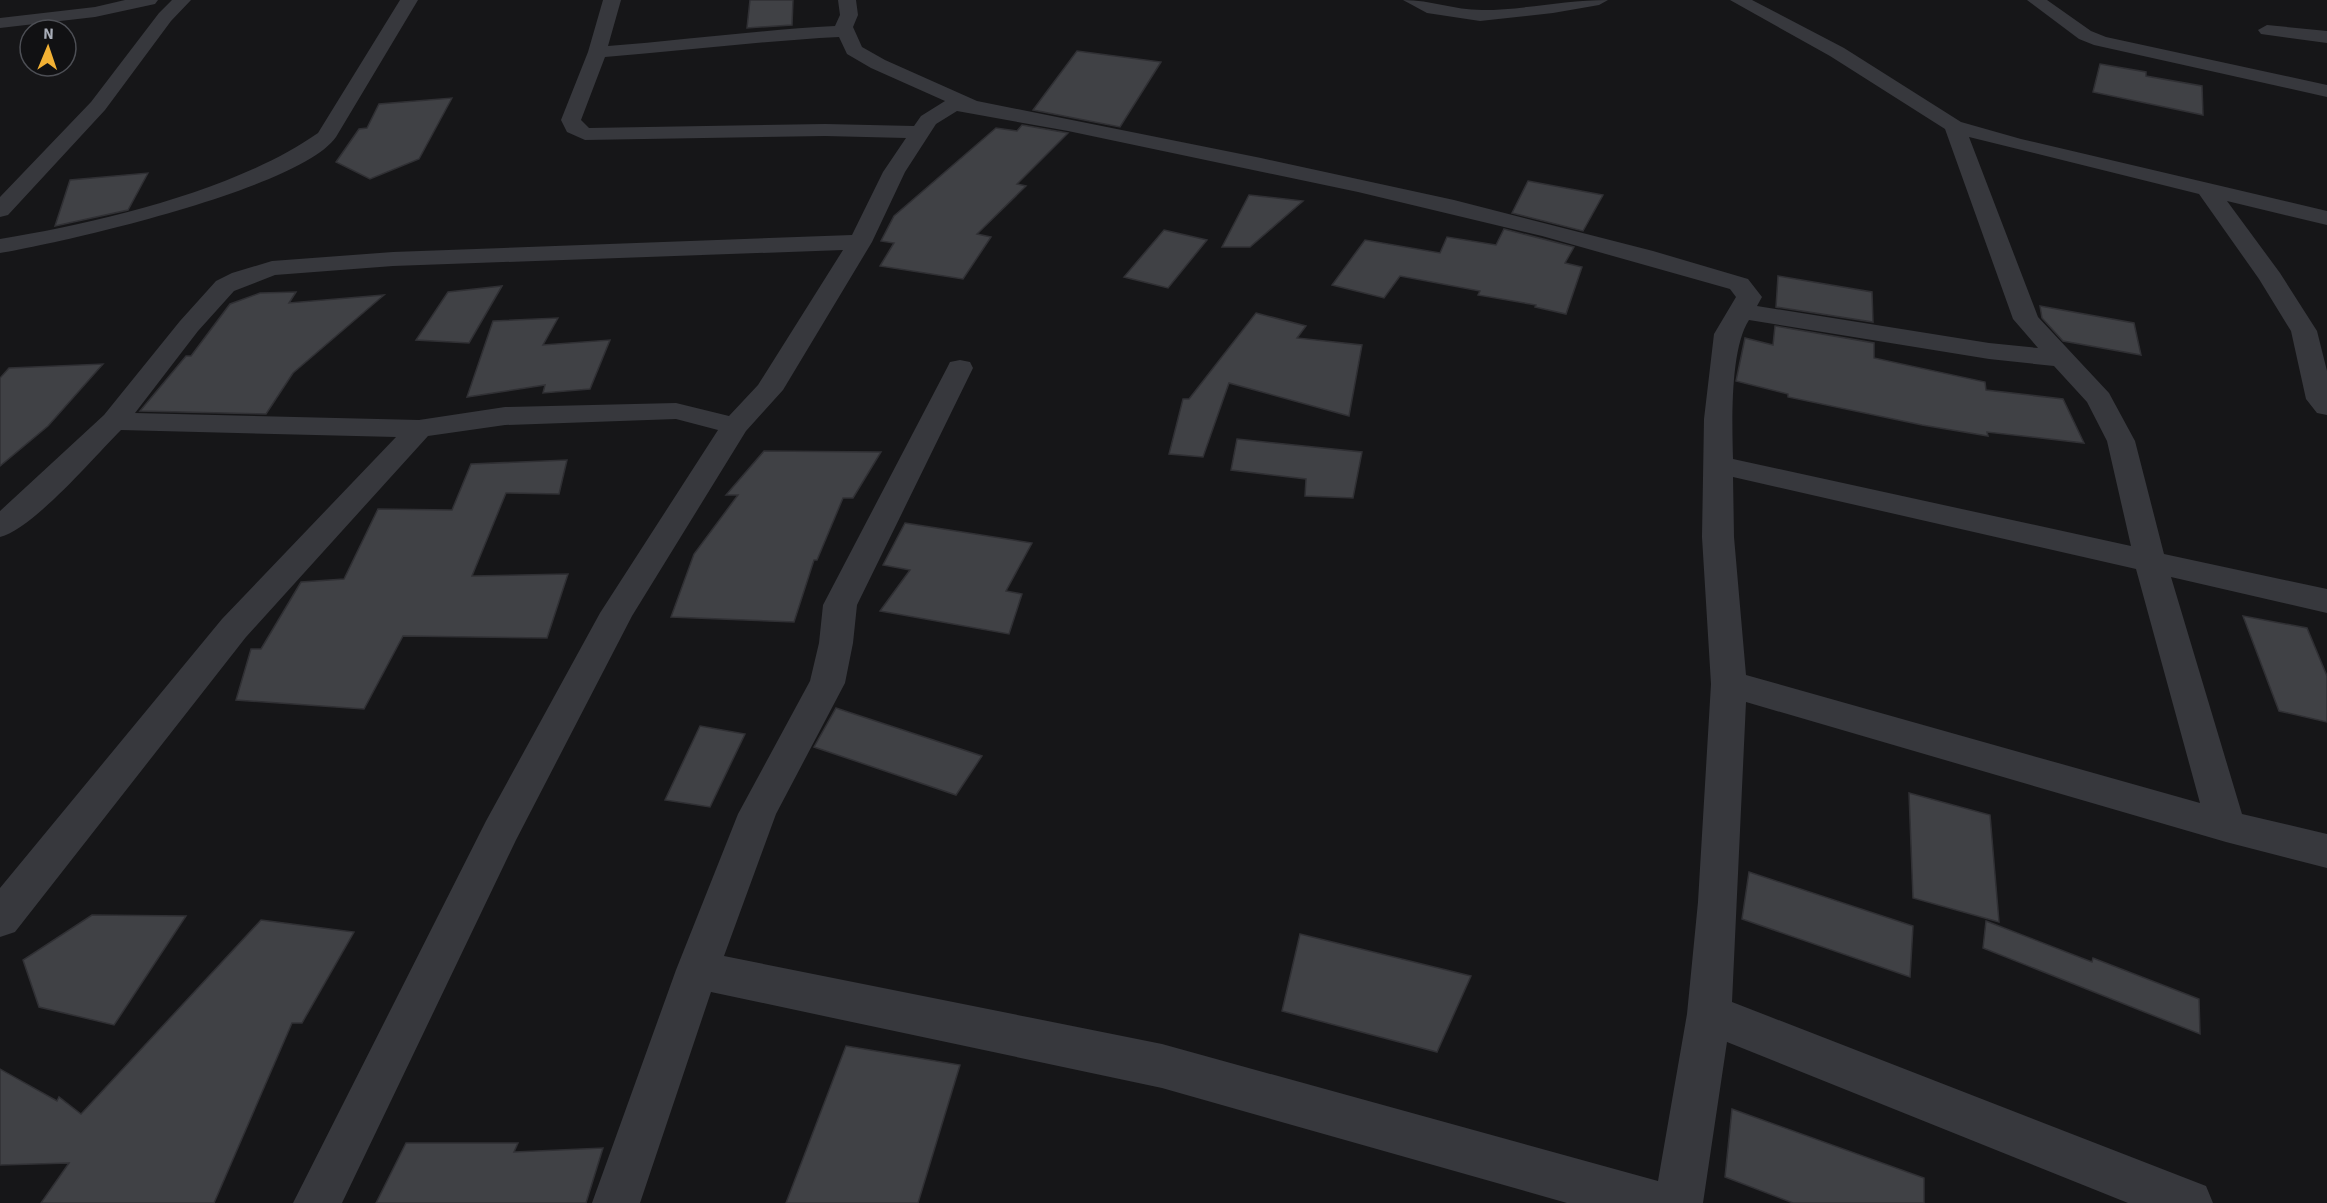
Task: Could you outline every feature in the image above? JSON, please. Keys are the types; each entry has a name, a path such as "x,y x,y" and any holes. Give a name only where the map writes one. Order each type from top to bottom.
{"street":[{"path":"0,23 95,12 149,0"},
{"path":"0,210 98,106 165,17 182,0"},
{"path":"0,246 46,239 122,221 271,171 305,153 326,137 409,0"},
{"path":"612,0 597,52 571,120 574,128 585,134 825,130 922,132"},
{"path":"847,0 849,15 843,27 854,50 878,64 971,106"},
{"path":"1412,0 1430,9 1477,14 1515,13 1599,0"},
{"path":"1739,0 1837,52 1954,126 2015,144 2327,218"},
{"path":"2036,0 2085,35 2101,41 2327,91"},
{"path":"2267,30 2327,37"},
{"path":"597,52 656,45 726,42 764,36 845,31"},
{"path":"317,1203 500,833 617,612 735,426 769,390 860,242 894,172 928,120 953,105 971,106 1179,148 1450,207 1739,284 1749,297 1727,334 1718,419 1718,537 1729,684 1709,1014 1678,1203"},
{"path":"1954,126 2026,319 2099,399 2121,441 2151,561 2226,826"},
{"path":"2206,188 2271,278 2304,330 2320,399 2327,407"},
{"path":"0,527 36,497 114,421 189,326 225,286 241,278 272,268 393,259 860,242"},
{"path":"1742,310 1989,351 2064,359"},
{"path":"616,1203 697,970 757,814 807,716 827,683 836,643 840,605 960,369"},
{"path":"114,421 238,426 305,424 419,429 505,416 676,411 735,426"},
{"path":"0,919 234,628 419,429"},
{"path":"1719,465 2327,602"},
{"path":"1729,684 2226,826 2327,851"},
{"path":"697,970 1162,1066 1652,1203"},
{"path":"1709,1014 2189,1203"}],"building":[{"path":"750,0 793,0 792,25 747,28"},
{"path":"1077,51 1161,62 1120,127 1033,110"},
{"path":"2100,64 2146,72 2146,76 2202,86 2203,115 2093,92"},
{"path":"452,98 419,159 370,179 336,162 359,129 367,128 379,104"},
{"path":"1022,125 1068,133 1017,184 1026,186 977,234 991,237 963,279 880,266 894,243 881,241 894,216 996,128 1017,131"},
{"path":"148,173 128,210 55,226 70,180"},
{"path":"1528,181 1603,195 1583,231 1512,213"},
{"path":"1249,195 1303,201 1250,247 1222,247"},
{"path":"1504,229 1574,247 1565,263 1582,267 1566,314 1535,307 1536,305 1478,295 1480,291 1400,276 1384,298 1332,285 1365,240 1440,253 1447,237 1496,245"},
{"path":"1164,230 1207,240 1168,288 1124,277"},
{"path":"1778,276 1872,292 1873,322 1776,307"},
{"path":"502,286 469,343 416,340 448,292"},
{"path":"296,292 289,303 384,295 293,373 266,414 140,411 186,356 191,356 230,304 260,293"},
{"path":"2040,306 2134,323 2141,355 2063,341 2042,318"},
{"path":"1256,313 1306,326 1297,338 1362,345 1349,416 1229,383 1203,457 1169,454 1183,399 1189,399"},
{"path":"558,318 543,345 610,340 590,389 543,393 545,385 467,397 493,321"},
{"path":"1775,326 1874,343 1874,358 1985,382 1986,390 2063,399 2084,443 1987,432 1988,436 1922,425 1788,397 1788,394 1736,381 1745,338 1773,345"},
{"path":"103,364 48,426 0,466 0,378 9,368"},
{"path":"1237,439 1362,452 1353,498 1305,496 1306,479 1231,470"},
{"path":"764,451 881,452 853,498 843,498 817,560 814,560 794,622 671,617 694,554 738,495 726,495"},
{"path":"567,460 559,494 506,493 472,576 568,574 547,638 403,636 364,709 236,700 251,649 261,649 301,582 344,579 378,509 452,510 471,464"},
{"path":"905,523 1032,543 1006,591 1022,594 1009,634 880,611 910,570 883,565"},
{"path":"2243,616 2307,628 2327,676 2327,722 2279,711"},
{"path":"836,708 982,756 956,795 814,747"},
{"path":"700,726 745,734 710,807 665,800"},
{"path":"1909,793 1990,815 1999,922 1913,898"},
{"path":"1749,872 1913,926 1910,977 1742,919"},
{"path":"92,915 186,916 114,1025 39,1007 23,960"},
{"path":"261,920 354,932 302,1023 292,1023 214,1203 41,1203 69,1163 0,1165 0,1069 57,1101 59,1097 81,1114"},
{"path":"1986,921 2092,962 2093,958 2199,999 2200,1034 1983,948"},
{"path":"1300,934 1471,976 1437,1052 1282,1011"},
{"path":"846,1046 960,1065 918,1203 786,1203"},
{"path":"1732,1109 1924,1178 1924,1203 1793,1203 1725,1177"},
{"path":"406,1143 518,1143 514,1152 603,1148 586,1203 376,1203"}]}
